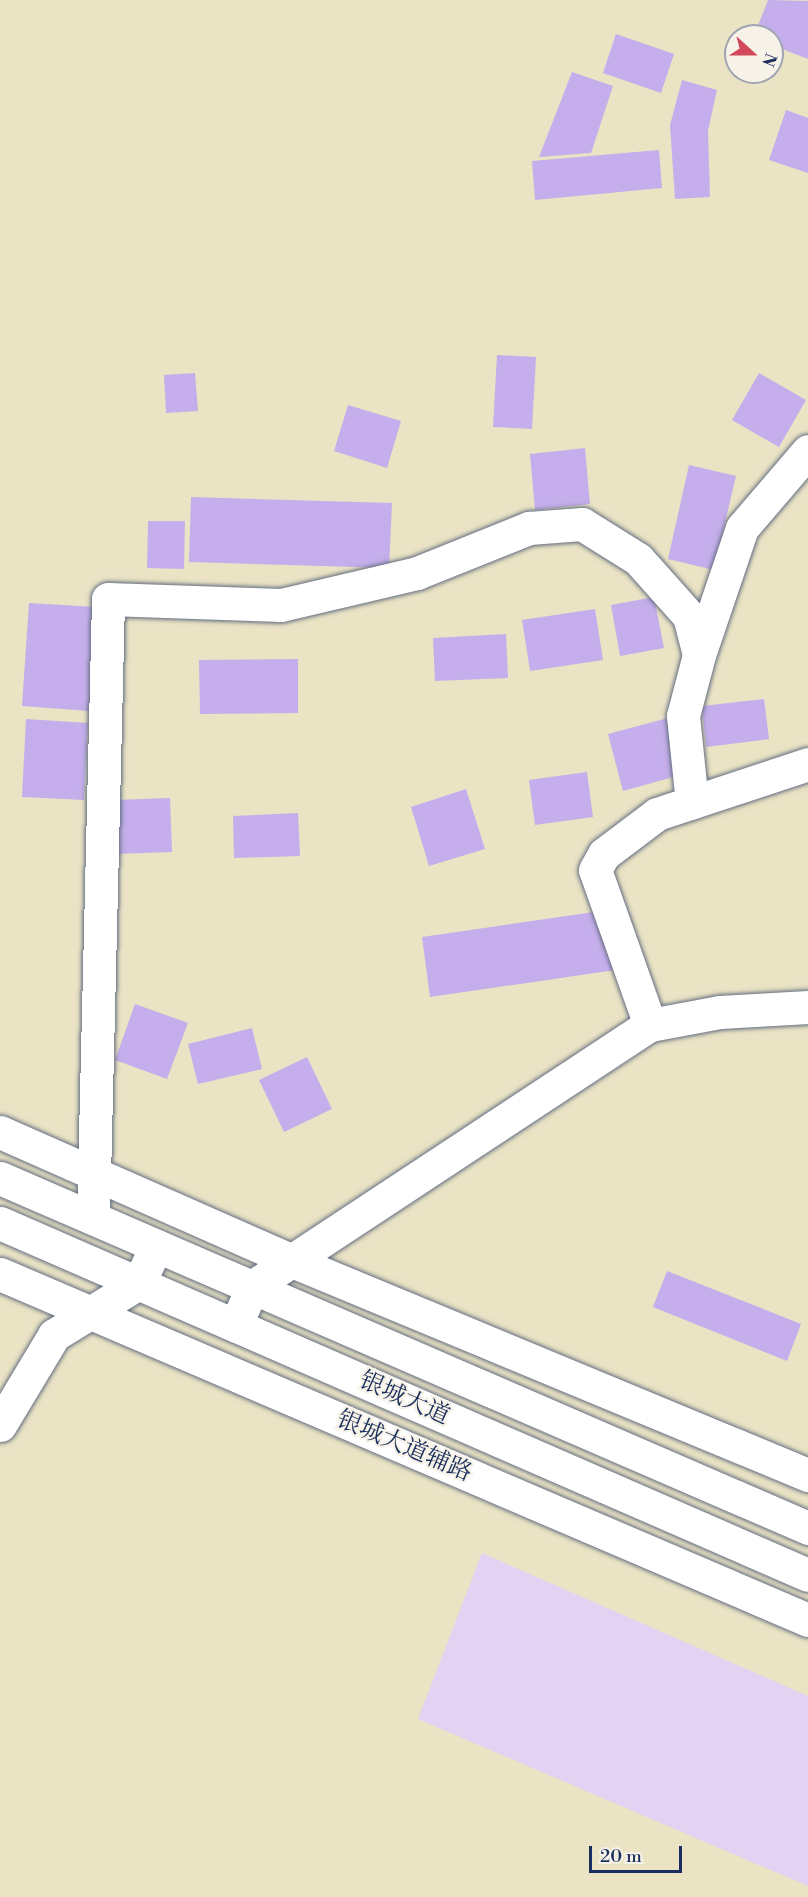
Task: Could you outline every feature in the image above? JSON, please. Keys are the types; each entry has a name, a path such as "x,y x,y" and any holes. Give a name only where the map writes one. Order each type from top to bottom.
{"street":[{"path":"692,803 683,716 699,655 742,528 808,451"},
{"path":"93,1218 108,599 281,605 417,573 529,528 582,525 638,559 689,616 699,655"},
{"path":"650,1025 595,870 604,854 657,814 808,764"},
{"path":"236,1325 252,1287 650,1025 720,1012 808,1008"},
{"path":"0,1132 292,1261 808,1475"},
{"name":"银城大道","path":"0,1178 808,1528"},
{"name":"银城大道","path":"0,1223 808,1575"},
{"path":"0,1425 54,1335 139,1283 156,1246"},
{"name":"银城大道辅路","path":"0,1274 808,1620"}],"shaded area":[{"path":"482,1553 808,1696 808,1886 418,1719"}],"building":[{"path":"768,0 808,1 808,59 784,50 784,24 759,24"},
{"path":"616,34 674,54 661,93 603,73"},
{"path":"572,72 613,86 591,153 539,157"},
{"path":"682,80 717,90 708,131 710,197 675,199 670,125"},
{"path":"786,110 808,118 808,173 769,160"},
{"path":"659,150 662,188 535,200 532,161"},
{"path":"497,355 536,357 532,429 493,427"},
{"path":"195,373 198,411 166,413 164,375"},
{"path":"759,373 806,400 779,447 732,420"},
{"path":"348,405 401,421 387,468 334,451"},
{"path":"585,448 590,504 535,510 530,454"},
{"path":"689,465 736,476 714,570 668,559"},
{"path":"191,497 392,503 389,568 189,562"},
{"path":"148,521 185,521 184,569 147,568"},
{"path":"654,597 664,648 620,656 611,605"},
{"path":"29,603 96,607 89,711 22,706"},
{"path":"595,609 603,660 530,671 522,620"},
{"path":"506,634 508,678 435,681 433,638"},
{"path":"298,659 298,713 200,714 199,660"},
{"path":"764,699 769,739 706,747 702,706"},
{"path":"668,718 684,774 623,791 608,734"},
{"path":"26,719 88,723 84,800 22,797"},
{"path":"587,772 593,817 535,825 529,780"},
{"path":"466,789 485,849 429,866 411,807"},
{"path":"170,798 172,852 115,854 114,800"},
{"path":"298,813 300,856 234,858 233,816"},
{"path":"614,909 622,969 430,997 422,937"},
{"path":"135,1004 188,1023 167,1079 115,1060"},
{"path":"252,1028 262,1069 198,1084 188,1044"},
{"path":"307,1057 332,1109 284,1132 259,1080"},
{"path":"667,1271 801,1324 787,1361 653,1307"}]}
